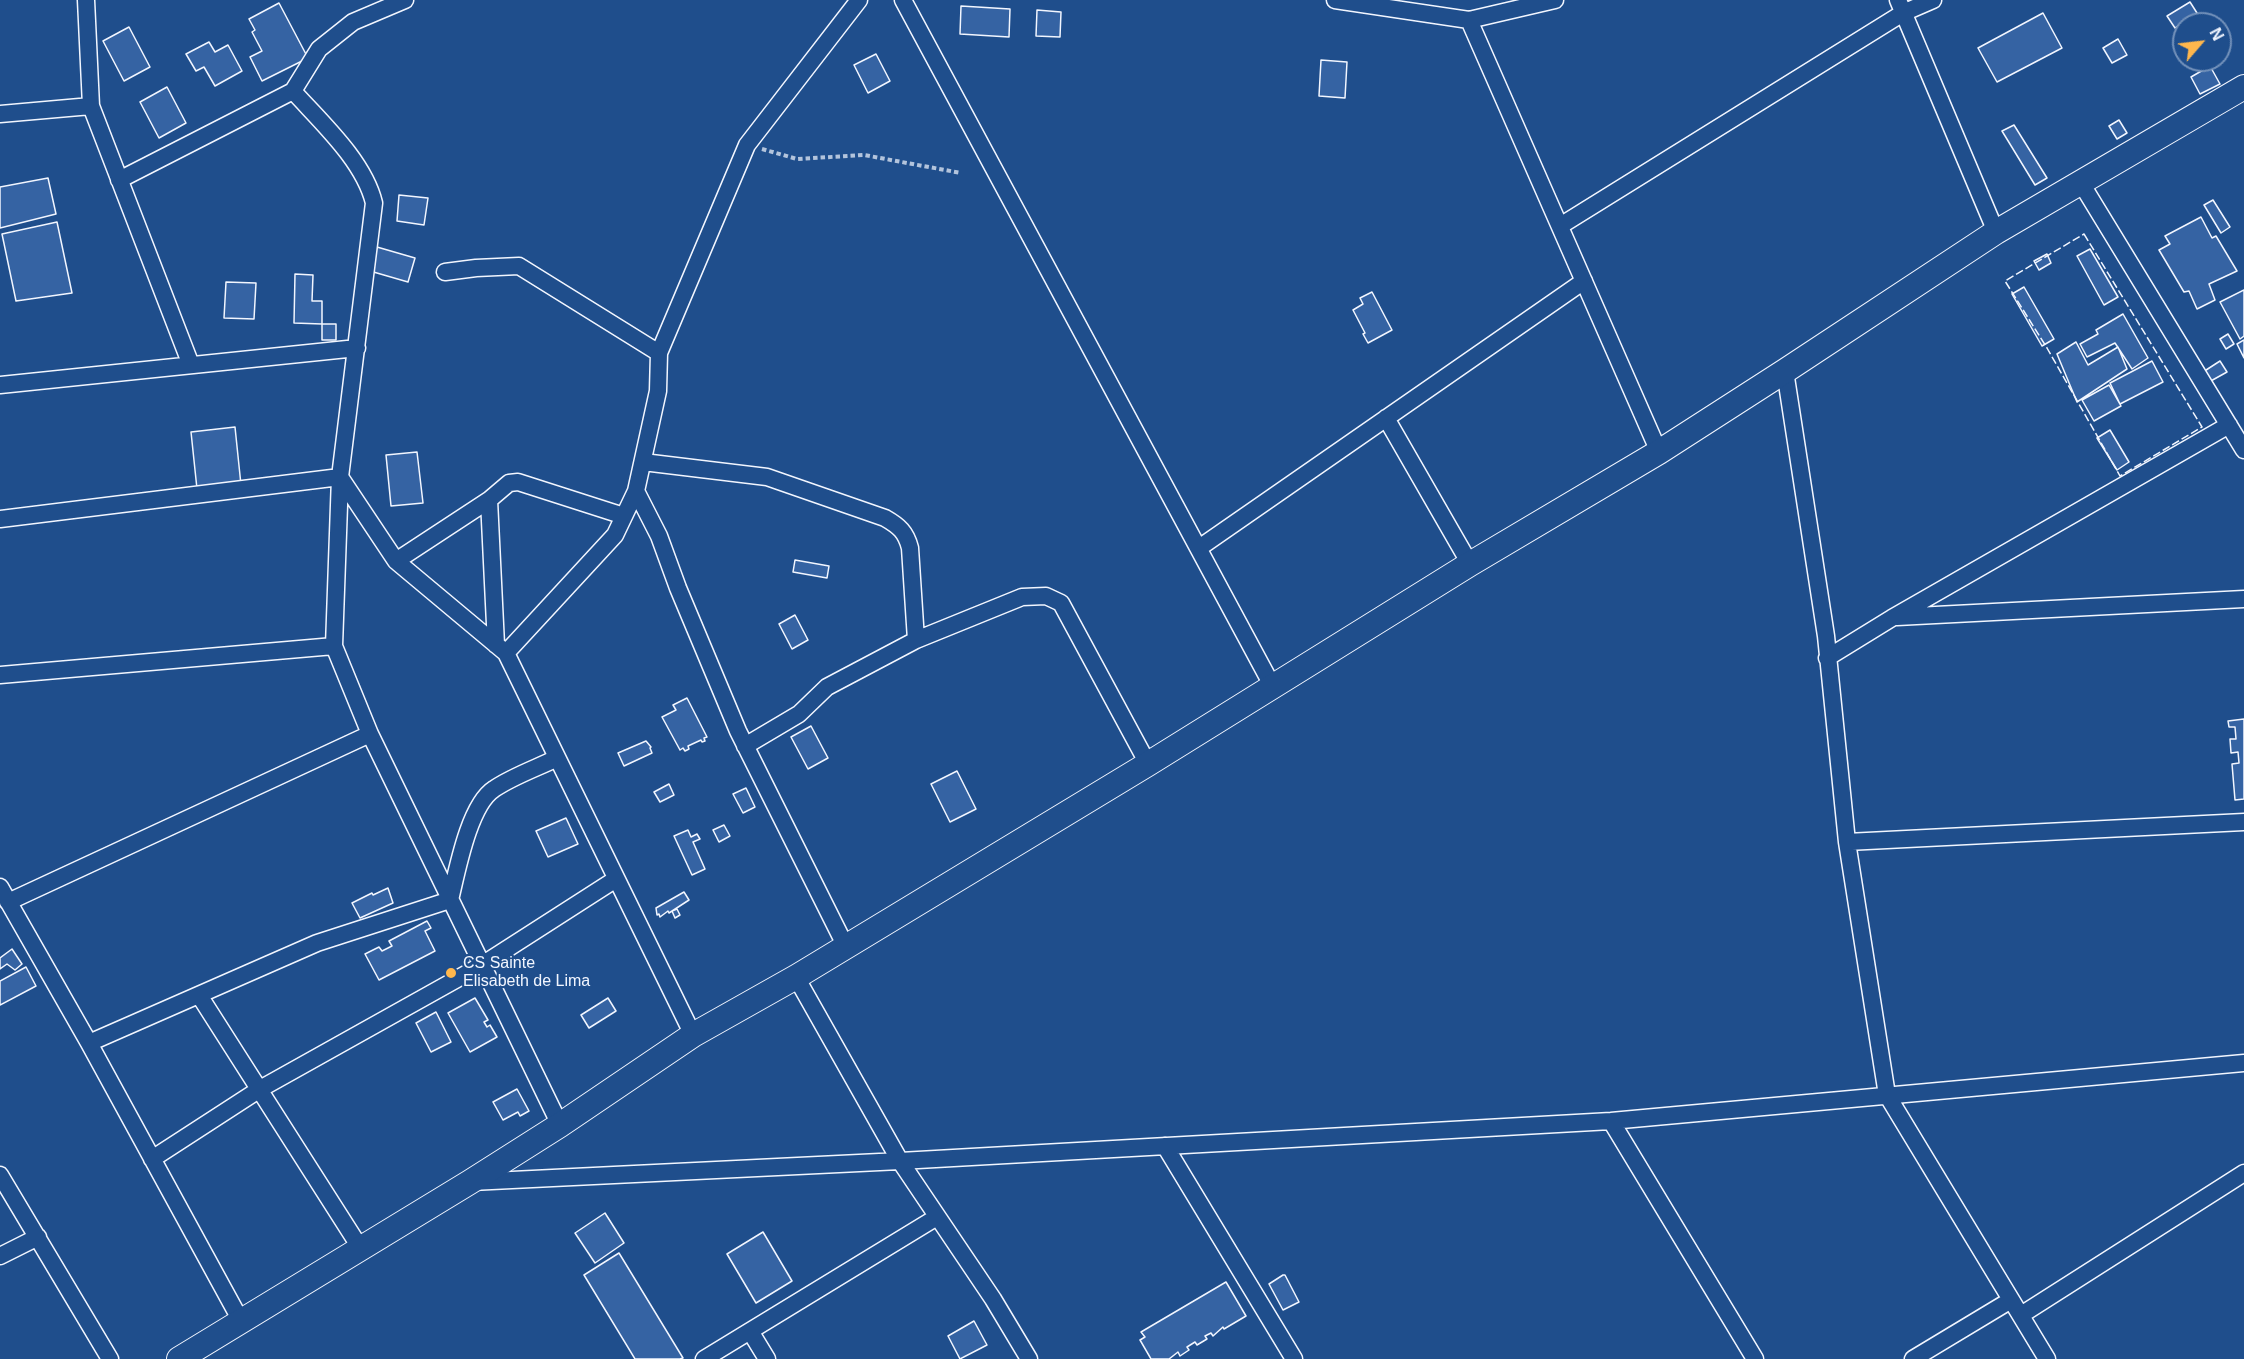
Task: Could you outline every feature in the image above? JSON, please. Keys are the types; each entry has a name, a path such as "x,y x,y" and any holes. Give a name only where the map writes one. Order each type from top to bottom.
{"street":[{"path":"86,0 91,106 191,365"},
{"path":"119,180 293,91 319,49 353,22 405,0"},
{"path":"501,649 615,535 636,491 643,462 658,391 658,353 747,145 859,0"},
{"path":"903,0 1273,687"},
{"path":"1335,0 1469,20 1555,0"},
{"path":"1560,226 1900,7 1933,0"},
{"path":"1900,7 1996,232"},
{"path":"1469,20 1659,452"},
{"path":"179,1359 470,1182 560,1125 693,1035 846,947 1148,764 1470,564 1659,452 1996,232 2244,87"},
{"path":"293,91 344,148 370,187 374,203 340,477 334,646 370,734 560,1125"},
{"path":"0,114 91,106"},
{"path":"2081,183 2244,450"},
{"path":"445,272 519,266 658,353"},
{"path":"1199,548 1584,281"},
{"path":"0,385 357,348"},
{"path":"1785,371 1826,636 1847,842 1887,1095 2047,1359"},
{"path":"1386,418 1470,564"},
{"path":"1827,658 1892,618 2229,425"},
{"path":"643,462 767,477 885,518 898,525 907,536 910,548 916,640"},
{"path":"0,519 340,477"},
{"path":"340,477 396,561 501,649"},
{"path":"396,561 489,500 509,483 518,482 624,516"},
{"path":"636,491 659,536 678,588 745,746 846,947"},
{"path":"489,500 501,649 693,1035"},
{"path":"745,746 799,714 827,687 916,640 1022,597 1046,596 1060,603 1148,764"},
{"path":"1892,618 2244,600"},
{"path":"0,675 334,646"},
{"path":"241,1321 89,1043 4,895 370,734"},
{"path":"450,900 468,831 478,809 492,789 557,758"},
{"path":"1847,842 2244,822"},
{"path":"152,1159 260,1089 482,965 616,879"},
{"path":"89,1043 317,943 450,900"},
{"path":"796,977 900,1161 993,1299 1029,1359"},
{"path":"199,995 361,1249"},
{"path":"470,1182 900,1161 1611,1121 2244,1063"},
{"path":"1611,1121 1755,1359"},
{"path":"1166,1146 1294,1359"},
{"path":"2021,1316 2244,1173"},
{"path":"0,1175 110,1359"},
{"path":"704,1359 937,1217"},
{"path":"0,1256 38,1237"},
{"path":"1913,1359 2011,1300"},
{"path":"750,1331 767,1359"}],"path":[{"path":"747,145 797,159 864,155 962,173"}],"building":[{"path":"2190,2 2196,12 2174,12"},
{"path":"279,3 308,58 262,81 250,57 262,51 252,32 255,30 249,19"},
{"path":"961,6 1010,9 1009,37 960,34"},
{"path":"1037,10 1061,12 1060,37 1036,36"},
{"path":"2043,13 2062,48 1997,82 1978,48"},
{"path":"2172,13 2172,24 2167,16"},
{"path":"129,27 150,67 124,81 103,41"},
{"path":"2118,39 2127,55 2112,63 2103,48"},
{"path":"209,42 215,52 228,45 242,71 215,86 204,67 196,71 186,54"},
{"path":"876,54 890,81 868,93 854,65"},
{"path":"1321,60 1347,62 1345,98 1319,96"},
{"path":"2200,72 2213,72 2220,84 2200,94 2191,77"},
{"path":"167,87 186,123 159,138 140,102"},
{"path":"2119,120 2127,133 2117,139 2109,126"},
{"path":"2014,125 2047,178 2035,185 2002,131"},
{"path":"48,178 56,214 0,228 0,187"},
{"path":"399,195 428,198 424,225 397,221"},
{"path":"2213,200 2230,227 2221,233 2204,205"},
{"path":"2201,217 2212,238 2216,236 2237,271 2209,284 2215,300 2197,309 2189,291 2184,292 2159,250 2170,244 2165,236"},
{"path":"57,222 72,293 16,301 2,234"},
{"path":"377,247 415,258 408,282 370,271"},
{"path":"2090,249 2118,297 2104,305 2077,256"},
{"path":"2047,254 2051,263 2039,270 2034,261"},
{"path":"295,274 313,275 312,301 322,301 322,324 294,323"},
{"path":"226,282 256,283 254,319 224,318"},
{"path":"2024,287 2054,339 2042,346 2012,294"},
{"path":"2244,290 2244,336 2240,339 2220,302"},
{"path":"1372,292 1392,330 1368,343 1353,310 1363,304 1360,298"},
{"path":"2123,314 2148,358 2132,369 2115,343 2087,357 2080,344 2098,334 2096,330"},
{"path":"322,324 336,324 336,340 322,340"},
{"path":"2228,334 2234,344 2226,349 2220,339"},
{"path":"2244,340 2244,358 2237,344"},
{"path":"2076,342 2088,365 2118,347 2127,369 2077,402 2057,354"},
{"path":"2152,361 2163,382 2120,404 2110,383"},
{"path":"2220,361 2227,372 2209,382 2203,372"},
{"path":"2109,385 2121,406 2094,421 2082,400"},
{"path":"235,427 241,485 197,489 191,432"},
{"path":"2110,430 2129,462 2117,470 2097,438"},
{"path":"417,452 423,503 391,506 386,455"},
{"path":"795,560 829,566 827,578 793,572"},
{"path":"795,615 808,640 792,649 779,624"},
{"path":"687,698 707,737 704,738 705,741 701,740 688,746 689,749 685,751 683,748 680,750 662,717 676,710 673,705"},
{"path":"2244,719 2244,799 2235,800 2232,764 2239,763 2238,752 2231,753 2230,739 2236,739 2235,727 2229,727 2228,721"},
{"path":"811,726 828,758 808,769 791,737"},
{"path":"646,741 652,753 624,766 618,753"},
{"path":"957,771 976,809 950,822 931,784"},
{"path":"669,784 674,795 660,802 654,792"},
{"path":"746,788 755,807 743,813 733,794"},
{"path":"566,818 578,844 548,857 536,831"},
{"path":"724,825 730,836 719,842 713,830"},
{"path":"688,830 691,837 697,834 700,839 693,842 705,869 692,875 674,836"},
{"path":"388,888 393,903 360,918 352,903"},
{"path":"684,892 689,900 669,913 668,911 660,917 659,914 657,915 656,908"},
{"path":"677,909 680,915 675,918 672,911"},
{"path":"427,921 431,928 425,931 435,951 379,980 365,954 379,947 382,951 392,946 389,941"},
{"path":"12,949 22,964 15,970 7,964 0,969 0,958"},
{"path":"26,967 36,986 0,1005 0,981"},
{"path":"475,998 488,1020 484,1022 487,1027 490,1025 497,1037 470,1052 448,1013"},
{"path":"608,998 616,1011 589,1028 581,1015"},
{"path":"436,1012 451,1042 431,1052 416,1023"},
{"path":"517,1089 529,1111 520,1116 518,1112 503,1120 493,1102"},
{"path":"605,1213 624,1243 595,1263 575,1233"},
{"path":"763,1232 792,1281 756,1303 727,1254"},
{"path":"619,1253 683,1358 635,1359 584,1275"},
{"path":"1283,1275 1299,1302 1283,1310 1269,1284"},
{"path":"1226,1282 1246,1316 1224,1329 1223,1327 1213,1336 1211,1333 1205,1336 1207,1339 1197,1345 1195,1342 1187,1347 1189,1350 1180,1356 1178,1352 1169,1359 1151,1359 1140,1340 1145,1337 1141,1332"},
{"path":"974,1321 987,1345 960,1359 948,1336"}],"fence":[{"path":"2084,234 2202,427 2120,476 2047,348 2005,281 2084,234"}],"place":[{"name":"CS Sainte Elisabeth de Lima","path":"451,973"}]}
